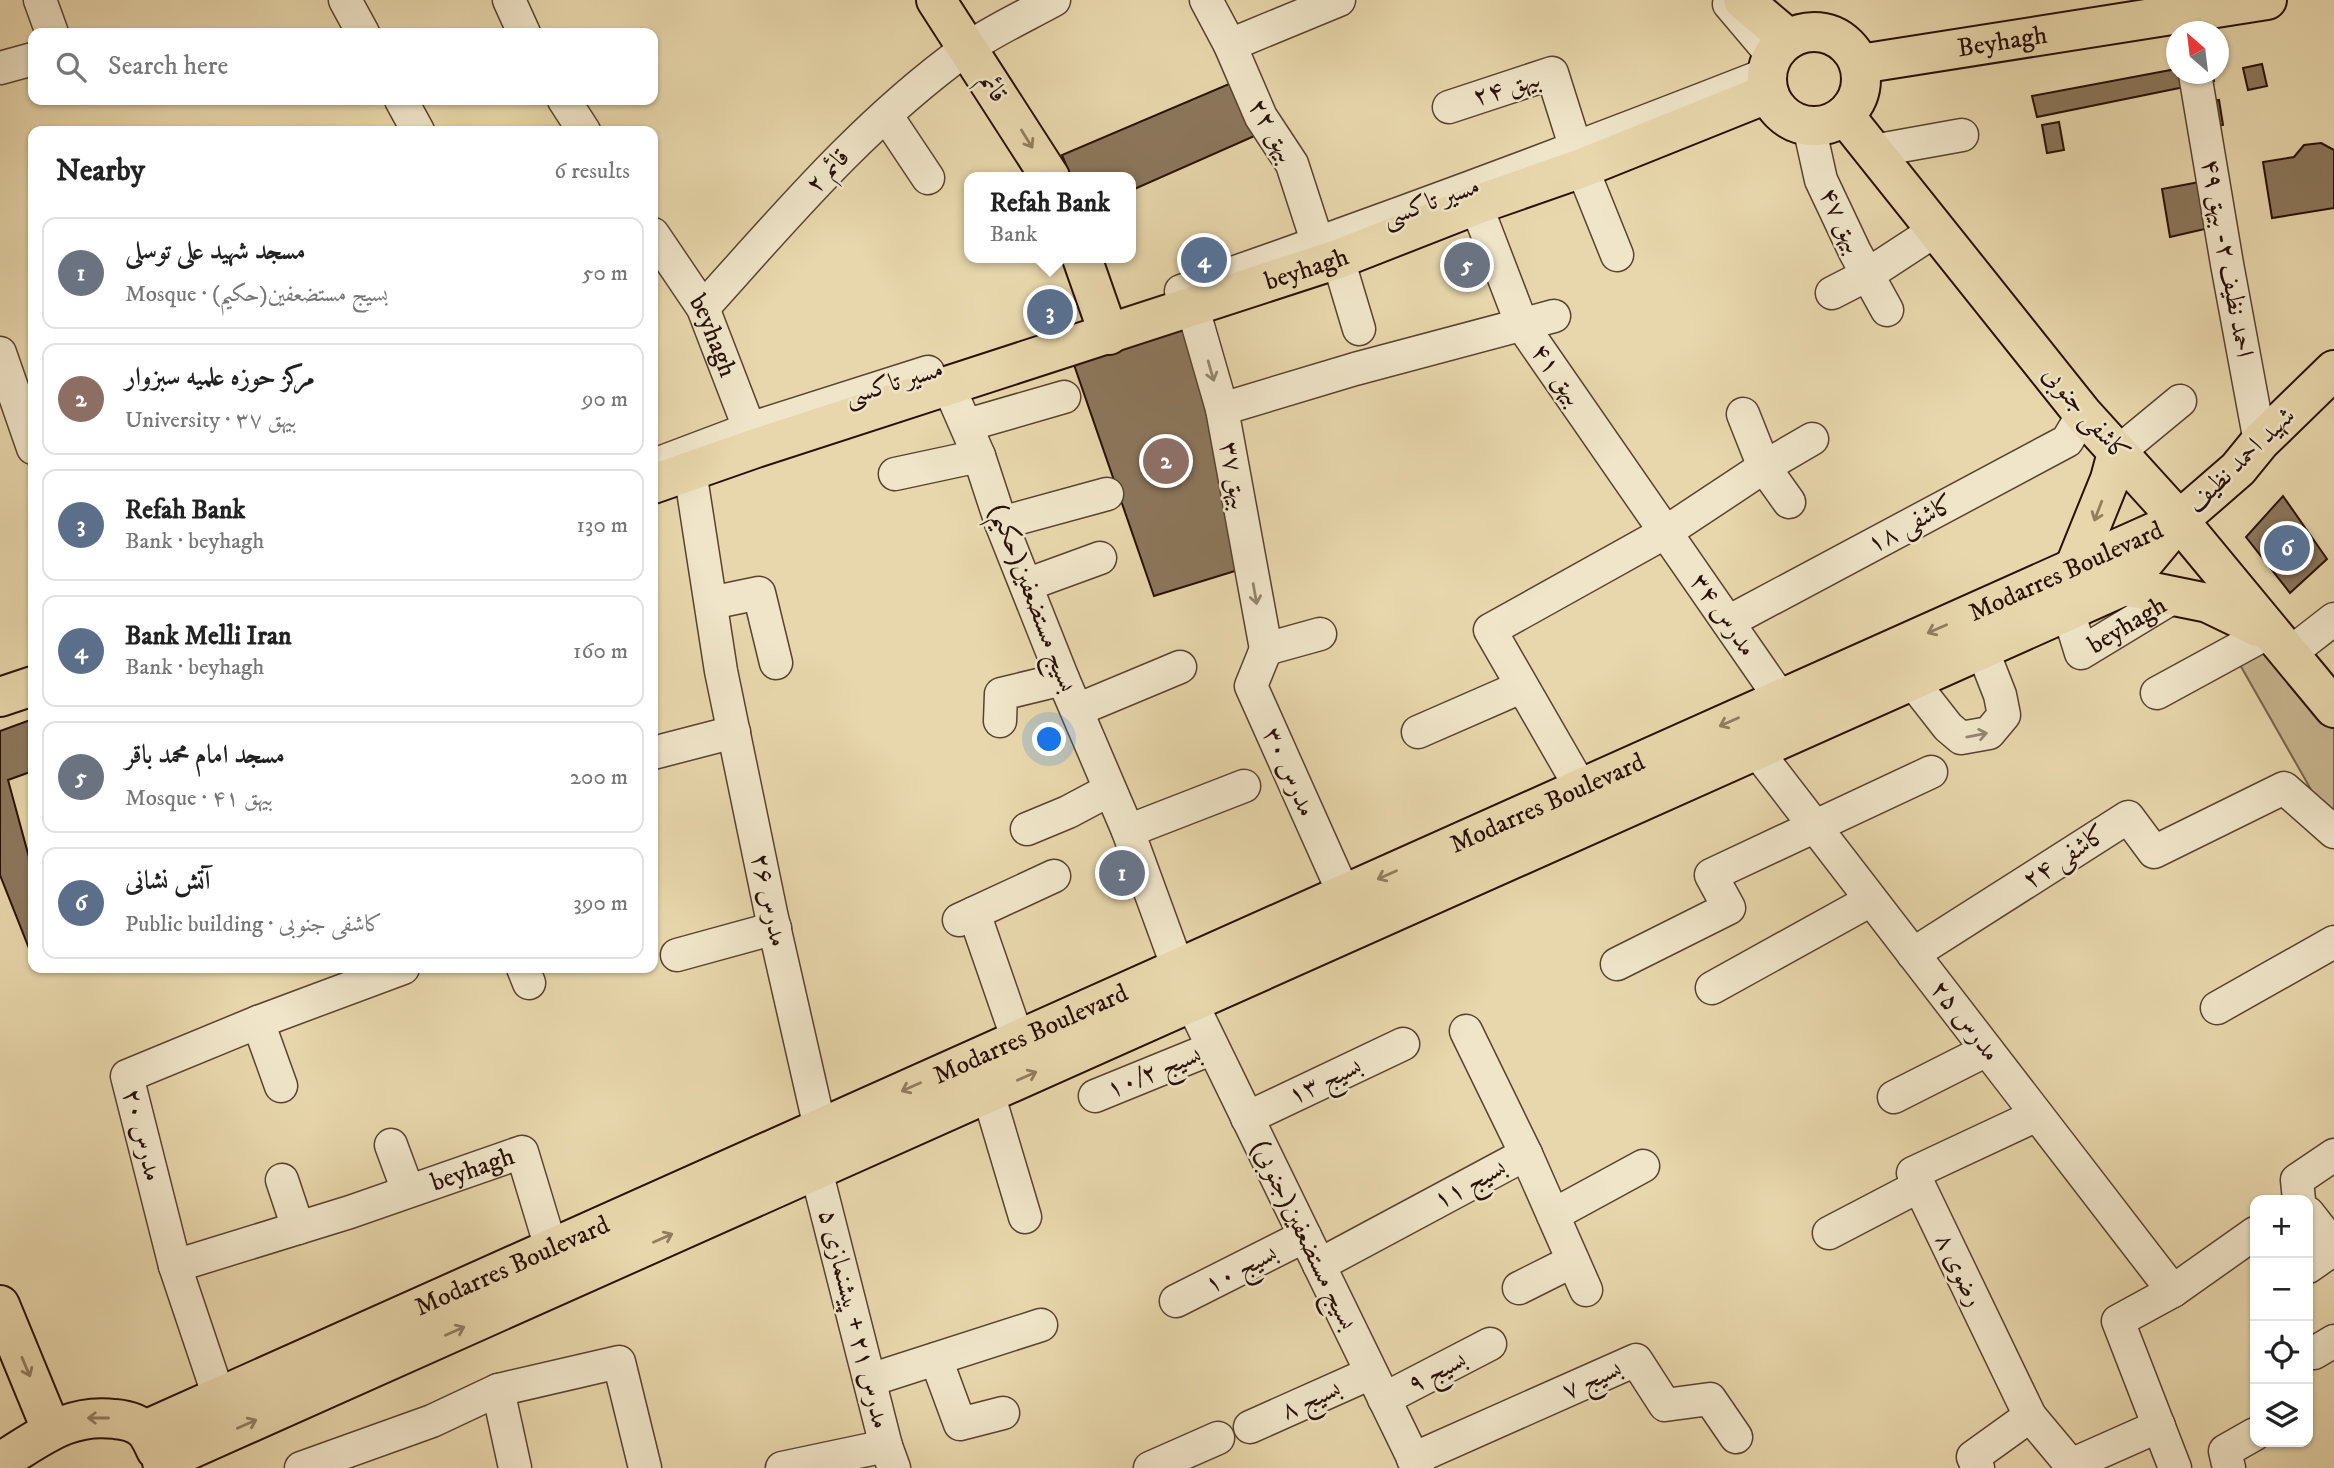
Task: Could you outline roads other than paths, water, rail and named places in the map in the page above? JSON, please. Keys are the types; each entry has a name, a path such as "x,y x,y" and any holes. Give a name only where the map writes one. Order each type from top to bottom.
{"main road":[{"name":"قائم","path":"936,0 1047,172"},
{"path":"1743,0 1774,66 1774,105 1784,116 1796,123 1827,121 1854,105 1860,92 1860,64 1853,50 1841,39 1827,33 1811,31 1796,35 1774,66"},
{"name":"Beyhagh","path":"2191,21 2267,0"},
{"name":"Beyhagh","path":"1860,64 2109,12 2179,21"},
{"name":"beyhagh","path":"658,482 690,471 752,438 948,385 1106,326 1192,305 1328,251 1476,205 1774,66"},
{"name":"کاشفی جنوبی","path":"1827,121 1873,151 2083,414 2178,521 2334,708"},
{"path":"1084,263 1106,326"},
{"name":"شهید احمد نظیف","path":"2178,521 2249,456 2334,370"},
{"path":"2074,568 2097,513 2130,465 2184,481 2202,479 2249,456"},
{"name":"Modarres Boulevard","path":"174,1455 219,1397 820,1128 965,1090 1018,1040 1184,985 1344,894 1430,876 1581,788 2178,521"},
{"name":"Modarres Boulevard","path":"174,1455 816,1170 965,1090 1184,985 1430,876 1756,750 2124,586 2178,521"},
{"path":"2124,586 2208,603 2279,643"},
{"path":"0,697 28,688"},
{"path":"0,1305 51,1429"},
{"path":"0,1462 51,1429 86,1418 100,1417 127,1420 174,1455"}],"street":[{"path":"40,0 50,28"},
{"path":"345,0 360,28"},
{"path":"509,0 522,28"},
{"name":"قائم ۲","path":"703,308 832,164 908,95 967,48 1054,0"},
{"name":"بیهق ۲۲","path":"1206,0 1230,46 1261,117 1292,164 1359,329"},
{"path":"1230,46 1339,0"},
{"path":"1726,0 1774,66"},
{"path":"0,68 28,60"},
{"name":"بیهق ۲۴","path":"1449,107 1552,73 1579,158"},
{"name":"احمد نظیف ۲- بیهق ۴۹","path":"2197,84 2227,264 2249,456"},
{"path":"403,105 412,126"},
{"path":"567,105 581,126"},
{"path":"886,115 928,178"},
{"name":"بیهق ۴۷","path":"1827,121 1821,180 1887,310"},
{"path":"1873,151 1962,135"},
{"path":"1579,158 1617,255"},
{"name":"مسیر تاکسی","path":"658,464 752,438 1106,326 1328,251 1579,158"},
{"name":"بیهق ۴۱","path":"1476,205 1522,325 1666,531"},
{"path":"1832,293 1867,275 1936,230"},
{"name":"beyhagh","path":"658,241 703,308 752,438"},
{"name":"بیهق ۳۷","path":"1192,305 1222,409 1266,649"},
{"path":"1222,409 1354,369 1554,316"},
{"path":"0,353 28,434"},
{"name":"بسیج مستضعفین(حکیم)","path":"948,385 967,425 1001,523 1063,679 1128,831 1184,985"},
{"path":"967,425 1064,397"},
{"path":"2130,465 2180,401"},
{"path":"1744,414 1764,467 1790,502"},
{"name":"کاشفی ۱۸","path":"1728,622 2067,440 2083,414"},
{"path":"1581,788 1490,630 1666,531 1812,439"},
{"path":"895,474 979,456"},
{"path":"690,471 711,603 759,593 776,663"},
{"path":"1001,523 1107,494"},
{"name":"مدرس ۳۴","path":"1666,531 1781,699"},
{"path":"1026,585 1100,558"},
{"name":"beyhagh","path":"2068,611 2081,653 2175,596"},
{"name":"مدرس ۲۶","path":"711,603 721,671 820,1128"},
{"path":"2157,693 2334,619"},
{"path":"1266,649 1320,634"},
{"name":"مدرس ۳۰","path":"1266,649 1251,686 1344,894"},
{"path":"1912,681 1948,727 1961,738 1989,733 2004,715 2000,695 1982,649"},
{"path":"1077,710 1180,667"},
{"path":"0,683 28,671"},
{"path":"1000,721 1001,694 1063,679"},
{"path":"1418,732 1521,687"},
{"path":"658,752 734,732"},
{"name":"مدرس ۲۵","path":"1756,750 2173,1291"},
{"path":"1617,964 1729,908 1711,875 1931,772"},
{"path":"1128,831 1244,786"},
{"name":"کاشفی ۲۴","path":"1913,954 2128,817 2154,852 2284,789 2334,832"},
{"path":"1027,830 1100,795 1111,794"},
{"path":"1018,1040 967,916 1054,876"},
{"path":"1712,988 1871,900"},
{"path":"677,955 775,928"},
{"path":"2217,1007 2334,942"},
{"name":"مدرس ۲۰","path":"219,1397 175,1266 127,1076 258,1022 390,973"},
{"name":"بسیج مستضعفین(جنوبی)","path":"1184,985 1416,1464"},
{"path":"258,1022 281,1086"},
{"path":"1466,1031 1526,1154"},
{"name":"بسیج ۱۳","path":"1247,1118 1403,1044"},
{"name":"بسیج ۱۰/۲","path":"1094,1096 1213,1048"},
{"path":"1894,1097 1987,1050"},
{"path":"965,1090 1026,1217"},
{"path":"1829,1233 1919,1186 1913,1173 2037,1115"},
{"name":"beyhagh","path":"391,1145 408,1191"},
{"name":"beyhagh","path":"175,1266 298,1228 522,1152 551,1248"},
{"name":"بسیج ۱۱","path":"1319,1265 1526,1154 1586,1290"},
{"path":"2298,1195 2297,1180 2334,1155"},
{"path":"1553,1215 1643,1166"},
{"name":"مدرس ۲۱ + پیشنمازی ۵","path":"816,1170 890,1457"},
{"path":"282,1180 298,1228"},
{"name":"رضوی ۸","path":"1919,1186 2030,1416 2071,1465 2159,1426"},
{"path":"2313,1220 2334,1248 2313,1263"},
{"name":"بسیج ۱۰","path":"1177,1301 1305,1236"},
{"path":"2175,1468 2118,1321 2173,1291 2250,1237"},
{"path":"1519,1288 1573,1261"},
{"path":"870,1380 1041,1325"},
{"name":"بسیج ۹","path":"1378,1386 1490,1344"},
{"path":"936,1359 960,1424 1003,1413"},
{"name":"بسیج ۷","path":"1416,1464 1636,1360 1665,1405 1710,1399 1736,1437"},
{"path":"301,1468 432,1421 498,1390 619,1362 645,1468"},
{"name":"بسیج ۸","path":"1250,1427 1378,1386"},
{"path":"498,1390 515,1468"},
{"path":"1978,1468 1973,1457 2030,1416"},
{"path":"2229,1468 2225,1451 2250,1437"},
{"path":"1150,1468 1218,1438"},
{"path":"782,1468 890,1457"}],"place":[{"name":"Bank Melli Iran","path":"1204,260"},
{"name":"مسجد امام محمد باقر","path":"1467,265"},
{"name":"Refah Bank","path":"1050,312"},
{"name":"مرکز حوزه علمیه سبزوار","path":"1166,461"},
{"name":"آتش نشانی","path":"2287,548"},
{"name":"مسجد شهید علی توسلی","path":"1122,873"}]}
